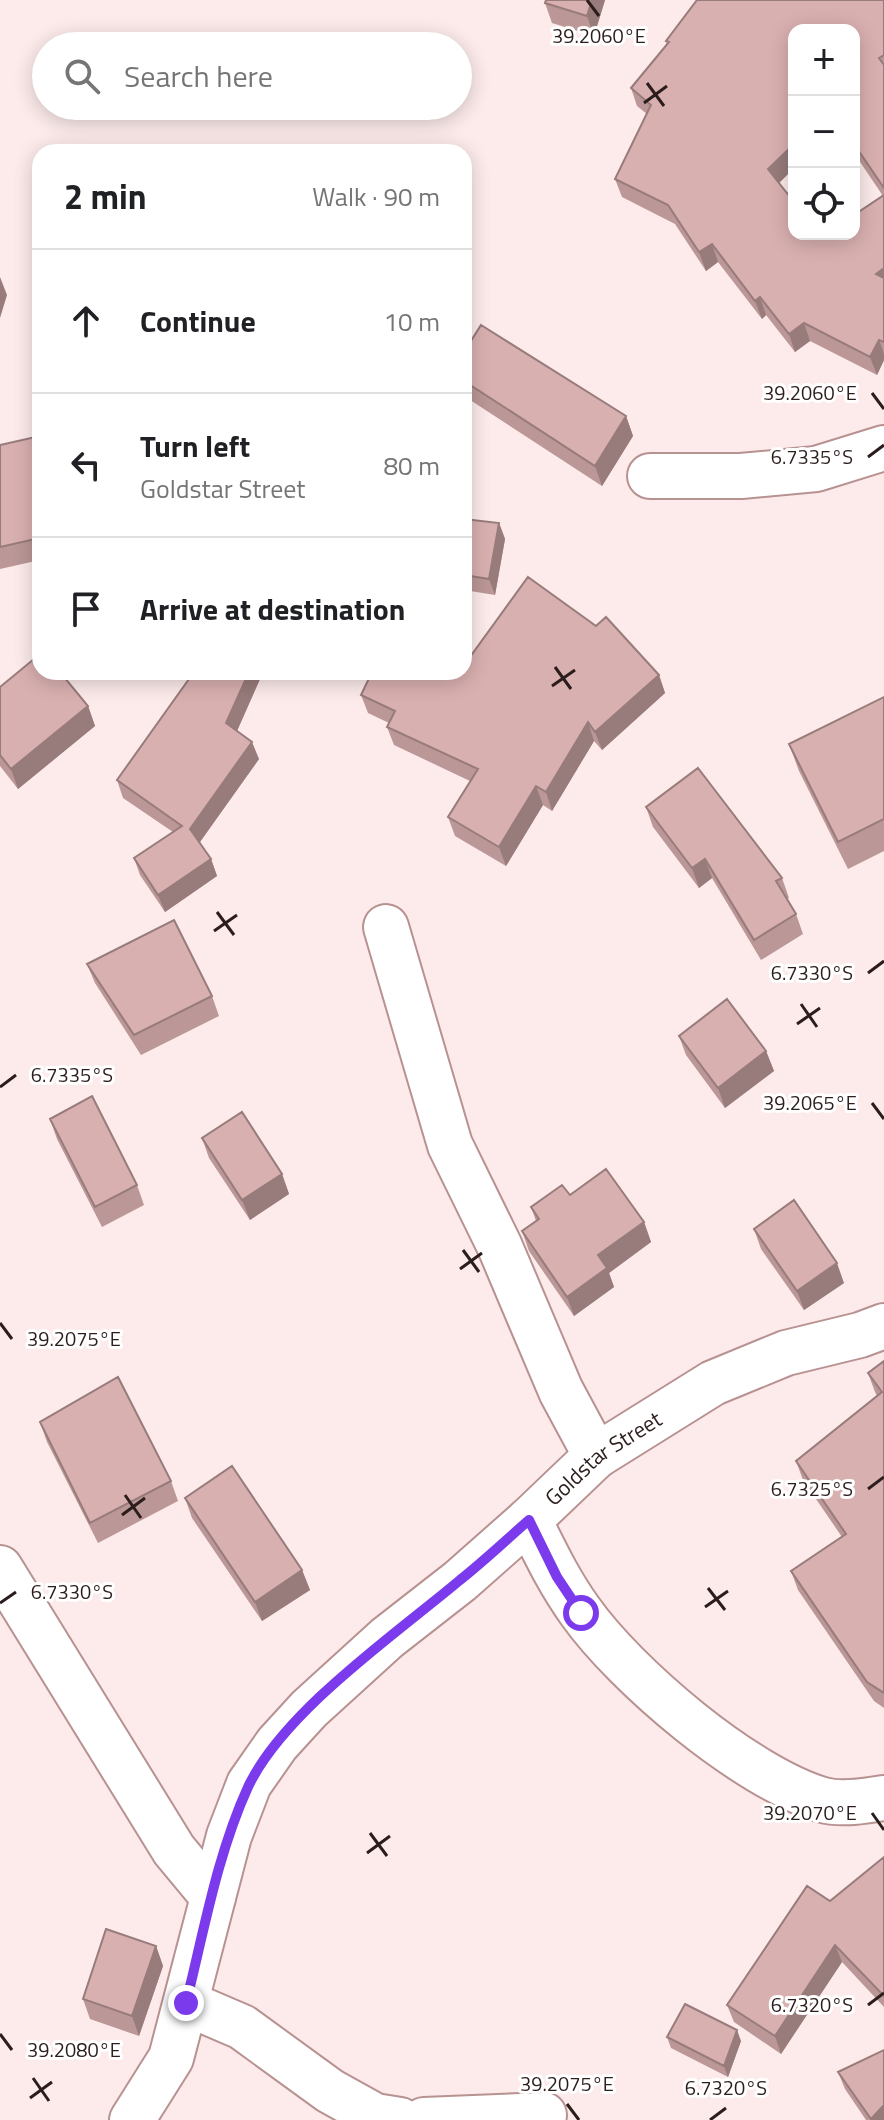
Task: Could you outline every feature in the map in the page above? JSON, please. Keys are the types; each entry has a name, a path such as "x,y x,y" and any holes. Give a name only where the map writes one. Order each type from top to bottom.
{"street":[{"path":"650,476 741,476 816,469 884,448"},
{"path":"386,927 450,1145 500,1247 561,1391 596,1456"},
{"name":"Goldstar Street","path":"132,2120 171,2058 229,1836 249,1784 277,1744 309,1709 387,1638 460,1581 596,1456 713,1383 786,1353 884,1326"},
{"path":"529,1520 557,1577 581,1613 623,1661 663,1699 772,1779 826,1800 884,1798"},
{"path":"0,1568 174,1850 213,1897"},
{"path":"186,2003 242,2027 330,2091 375,2116 400,2120"},
{"path":"424,2120 544,2115"}],"building":[{"path":"546,0 592,0 587,16 545,3"},
{"path":"697,0 884,0 884,55 879,58 884,65 884,188 860,153 860,24 788,24 788,150 768,169 788,194 788,240 860,240 860,211 884,195 884,268 876,274 884,278 884,342 879,340 870,357 804,323 789,334 760,297 755,301 712,244 699,252 668,205 615,179 651,105 631,88 669,42 666,41"},
{"path":"481,325 626,416 595,466 472,386 472,339"},
{"path":"32,438 32,540 0,547 0,445"},
{"path":"472,520 499,523 489,579 472,576"},
{"path":"528,577 596,626 606,617 659,675 595,732 588,722 546,792 536,786 499,847 448,817 478,769 387,727 395,711 361,695 368,680 472,680 472,654"},
{"path":"32,661 32,680 67,680 88,706 11,769 0,755 0,687"},
{"path":"188,680 245,680 226,723 252,742 190,829 211,859 158,895 134,858 182,826 117,780"},
{"path":"884,697 884,819 838,842 789,744"},
{"path":"698,768 782,878 776,881 796,914 754,940 705,859 692,868 646,807"},
{"path":"174,920 212,996 134,1035 87,964"},
{"path":"727,999 766,1051 718,1088 679,1036"},
{"path":"92,1096 137,1185 95,1207 50,1119"},
{"path":"242,1112 282,1174 242,1200 202,1138"},
{"path":"606,1169 644,1222 598,1255 607,1268 567,1297 522,1231 539,1219 531,1207 562,1185 570,1195"},
{"path":"794,1200 837,1263 797,1291 754,1229"},
{"path":"884,1361 884,1693 867,1682 791,1571 846,1534 796,1461 882,1392 868,1373"},
{"path":"118,1377 171,1481 90,1523 40,1422"},
{"path":"232,1466 302,1570 255,1602 185,1498"},
{"path":"884,1857 884,1996 835,1945 775,2036 727,2005 807,1886 830,1901"},
{"path":"106,1929 156,1946 132,2016 83,1999"},
{"path":"685,2004 737,2030 724,2066 667,2037"},
{"path":"884,2050 884,2105 871,2119 838,2072"}],"route":[{"path":"186,2003 229,1836 249,1784 277,1744 309,1709 387,1638 460,1581 529,1520 557,1577 581,1613"}]}
